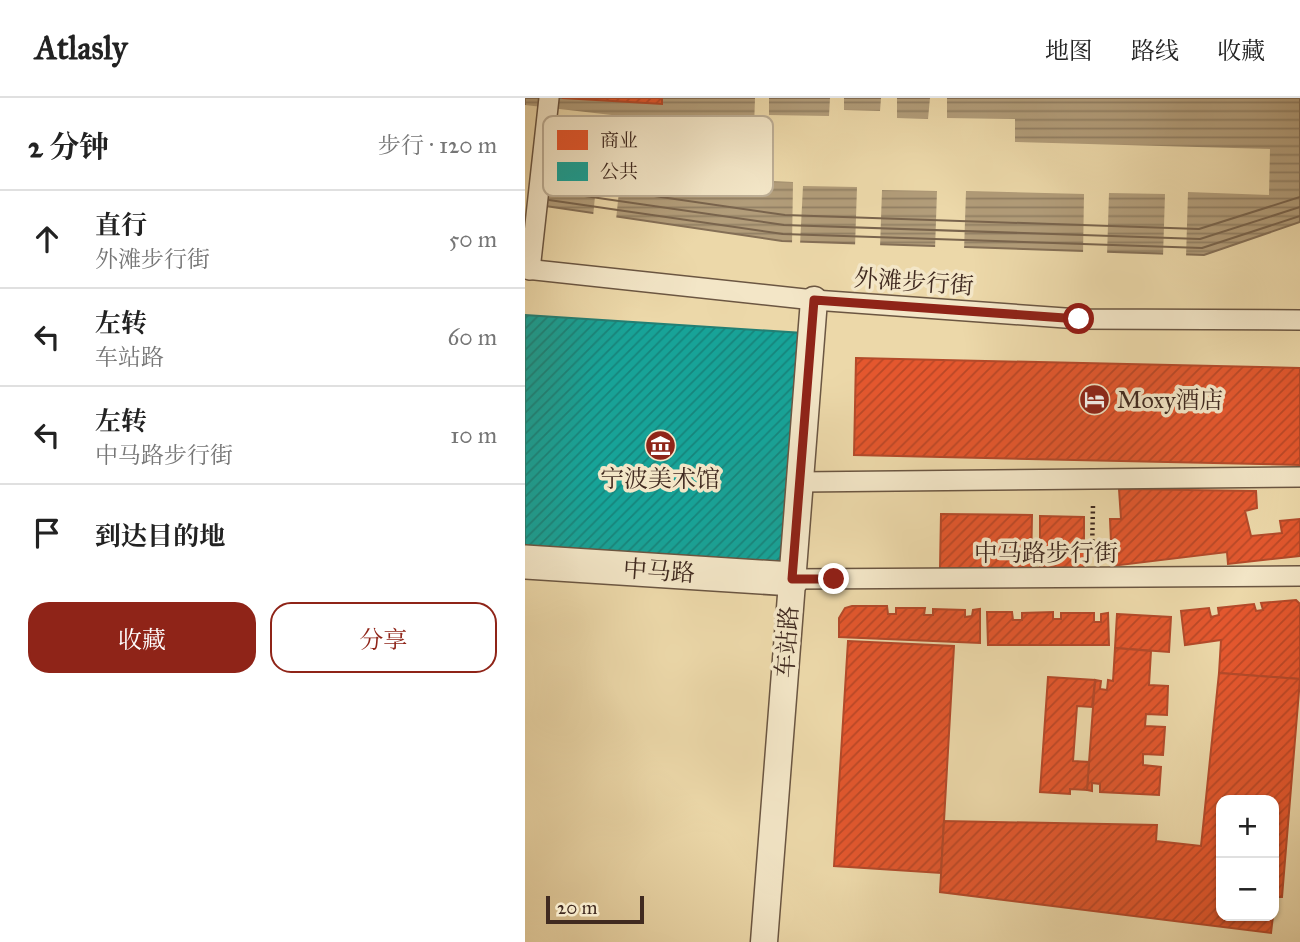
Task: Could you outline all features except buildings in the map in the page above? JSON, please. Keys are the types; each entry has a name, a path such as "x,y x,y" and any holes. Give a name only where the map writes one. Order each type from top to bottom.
{"street":[{"path":"547,116 549,98"},
{"path":"527,269 543,145"},
{"name":"外滩步行街","path":"527,269 814,300 1079,319 1300,320"},
{"name":"车站路","path":"764,942 814,300"},
{"path":"800,482 1300,477"},
{"name":"中马路","path":"525,562 792,579"},
{"name":"中马路步行街","path":"792,579 1300,576"}],"path":[{"path":"1091,577 1093,480"}],"water":[{"path":"525,98 1300,98 1300,222 1204,255 782,241 525,203"}],"pier":[{"path":"755,98 769,98 769,115 829,116 830,98 844,98 844,110 880,111 881,98 897,98 897,118 928,119 930,98 947,98 947,118 1015,119 1015,142 1270,149 1269,195 1188,192 1186,258 1163,257 1165,194 1109,193 1107,256 1083,255 1084,194 966,191 964,251 935,250 937,191 882,190 880,248 855,247 857,187 803,186 800,245 792,245 793,182 773,181 773,116 754,116"},
{"path":"525,105 620,116 543,116 543,196 549,196 547,210 525,207"},
{"path":"595,196 618,196 616,220 593,217"}],"place":[{"name":"Moxy酒店","path":"1094,400"},
{"name":"宁波美术馆","path":"660,445"}],"route":[{"path":"834,579 792,579 814,300 1079,319"}]}
